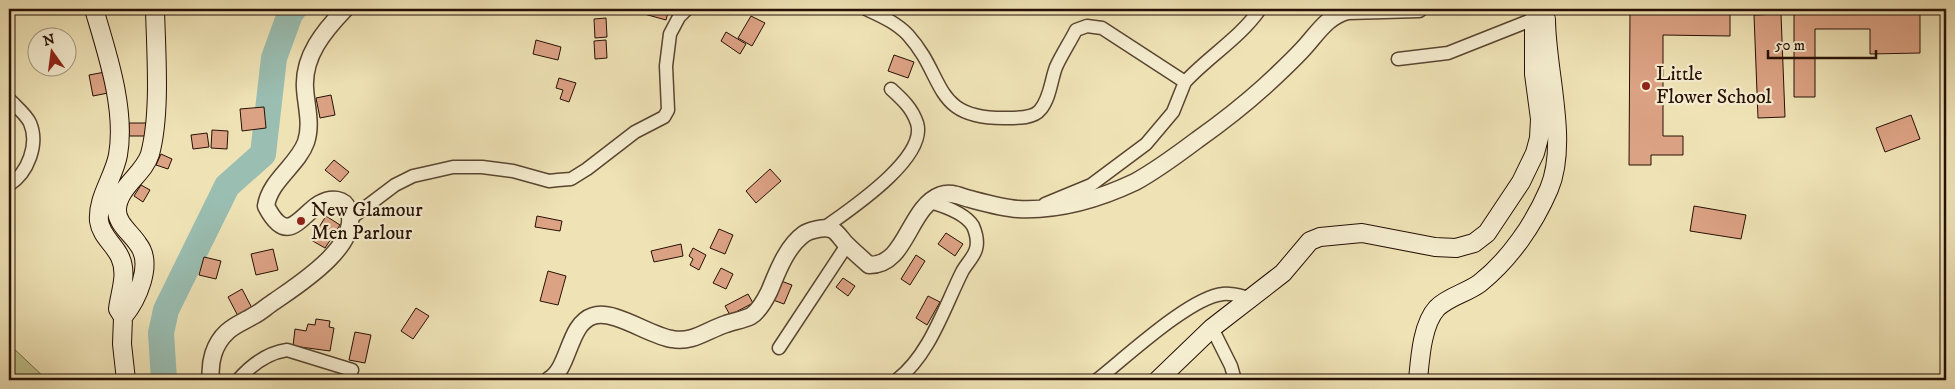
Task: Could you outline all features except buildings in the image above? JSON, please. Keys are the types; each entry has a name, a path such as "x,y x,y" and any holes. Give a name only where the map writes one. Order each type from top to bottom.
{"main road":[{"path":"94,9 117,97 118,156 99,210 99,223 106,238 121,258 124,274 118,309 123,317 122,344 126,380"},
{"path":"123,317 132,306 145,263 145,254 123,226 117,210 119,200 150,155 156,102 154,9"},
{"path":"1158,380 1212,328 1283,273 1310,241 1320,237 1362,233 1435,247 1456,248 1474,243 1487,233 1521,182 1535,153 1539,138 1540,119 1534,74 1540,12"},
{"path":"1418,380 1421,349 1429,322 1437,308 1451,298 1479,284 1503,262 1520,241 1550,188 1556,159 1557,133 1546,41 1540,12"}],"street":[{"path":"211,380 211,360 216,345 227,331 254,316 302,283 329,261 347,233 350,219 349,210 345,203 340,200 328,199 315,205 293,226 285,227 277,223 266,206 267,198 306,144 309,131 305,87 306,65 317,43 345,9"},
{"path":"350,219 395,185 413,176 453,167 482,167 513,171 550,181 571,179 635,132 664,117 668,110 666,66 670,34 679,17 687,9"},
{"path":"866,9 894,23 908,35 950,102 961,111 983,118 1032,116 1040,110 1057,65 1076,30 1087,26 1102,28 1185,82"},
{"path":"1036,208 1091,185 1146,144 1173,112 1185,82 1195,71 1232,40 1260,9"},
{"path":"824,228 833,230 869,264 884,263 898,250 915,220 930,202 941,194 953,194 1017,209 1065,206 1101,196 1135,182 1170,161 1223,122 1263,88 1304,48 1327,21 1338,13 1348,11 1419,9"},
{"path":"1398,59 1448,53 1540,12"},
{"path":"549,380 554,377 561,365 579,326 586,319 594,315 612,317 672,339 686,340 699,337 726,324 751,316 756,312 765,300 781,265 794,244 805,233 824,228 867,197 897,169 917,140 918,124 909,105 891,90"},
{"path":"9,99 30,122 33,146 29,163 13,182 9,184"},
{"path":"897,380 926,346 964,268 975,253 977,246 973,226 966,218 946,207 930,202"},
{"path":"779,348 847,245"},
{"path":"1098,380 1170,321 1192,307 1222,294 1250,298"},
{"path":"1212,328 1236,380"},
{"path":"238,380 249,368 262,360 276,352 287,350 352,370"}],"green space":[{"path":"9,344 46,379 47,380 9,380"}],"waterway":[{"path":"164,380 161,333 166,310 227,186 263,154 274,58 290,14 294,9"}],"place":[{"name":"Little Flower School","path":"1646,86"},
{"name":"New Glamour Men Parlour","path":"301,221"}]}
